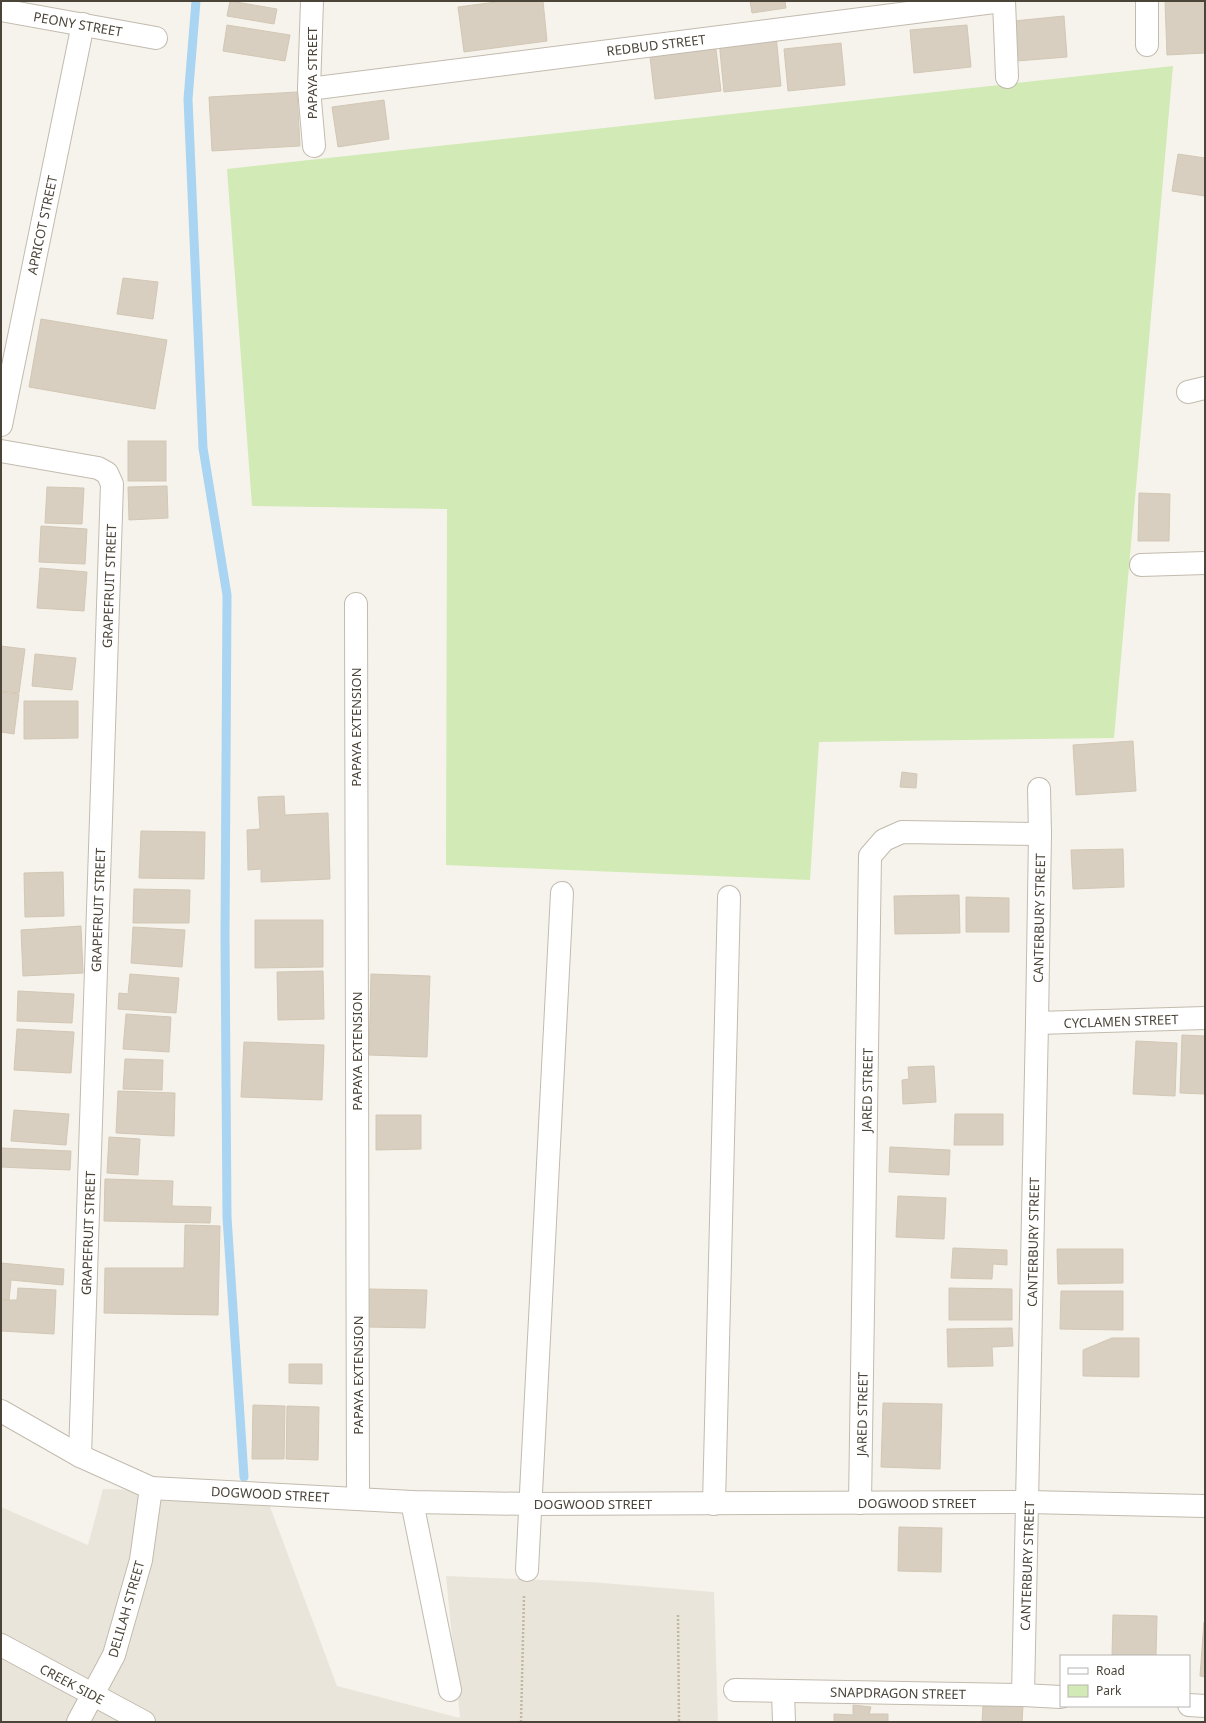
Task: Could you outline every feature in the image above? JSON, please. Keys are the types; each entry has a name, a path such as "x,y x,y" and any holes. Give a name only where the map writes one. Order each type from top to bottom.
{"street":[{"name":"PAPAYA STREET","path":"312,1 309,89 314,146"},
{"name":"REDBUD STREET","path":"309,89 1003,1"},
{"path":"1003,1 1007,77"},
{"path":"1148,1 1148,45"},
{"name":"PEONY STREET","path":"1,10 156,38"},
{"name":"APRICOT STREET","path":"1,426 83,24"},
{"name":"GRAPEFRUIT STREET","path":"1,451 98,468 107,473 112,484 80,1456"},
{"path":"1141,565 1205,563"},
{"name":"PAPAYA EXTENSION","path":"356,604 358,1499"},
{"name":"CANTERBURY STREET","path":"1023,1695 1037,1023 1040,834 1039,789"},
{"name":"JARED STREET","path":"860,1503 870,856 884,840 902,832 1040,834"},
{"path":"527,1570 562,893"},
{"path":"714,1504 729,897"},
{"name":"CYCLAMEN STREET","path":"1037,1023 1205,1018"},
{"name":"DOGWOOD STREET","path":"1,1411 80,1456 151,1488 412,1502 531,1504 1028,1502 1205,1506"},
{"name":"DELILAH STREET","path":"78,1722 114,1655 141,1560 151,1488"},
{"path":"412,1502 450,1690"},
{"name":"CREEK SIDE","path":"1,1645 144,1722"},
{"name":"SNAPDRAGON STREET","path":"735,1690 1060,1697"},
{"path":"783,1692 784,1722"},
{"path":"1190,1705 1205,1706"}],"path":[{"path":"522,1722 524,1595 527,1570"},
{"path":"678,1615 679,1722"}],"shaded area":[{"path":"103,1489 237,1493 269,1504 337,1686 460,1718 446,1576 590,1582 714,1592 718,1722 1,1722 1,1507 88,1545"}],"green space":[{"path":"1173,66 1114,738 819,742 810,880 446,865 447,509 252,506 227,169"}],"building":[{"path":"230,1 277,9 274,24 227,16"},
{"path":"503,1 543,1 547,41 464,52 458,7"},
{"path":"750,1 785,1 786,8 752,13"},
{"path":"1165,1 1205,1 1205,53 1167,55"},
{"path":"1064,16 1067,57 1017,61 1014,21"},
{"path":"227,25 290,35 285,61 223,51"},
{"path":"967,25 971,67 914,73 910,30"},
{"path":"776,35 781,86 724,92 719,41"},
{"path":"715,41 721,91 655,99 649,49"},
{"path":"841,43 845,85 788,91 784,49"},
{"path":"297,92 300,146 212,151 209,97"},
{"path":"384,100 389,139 338,147 332,107"},
{"path":"1178,154 1205,158 1205,196 1172,191"},
{"path":"123,278 158,282 153,319 117,314"},
{"path":"41,319 167,340 155,409 29,387"},
{"path":"128,441 166,441 166,481 128,481"},
{"path":"167,486 168,518 129,520 128,487"},
{"path":"47,487 84,488 82,524 45,523"},
{"path":"1139,493 1170,494 1169,541 1138,541"},
{"path":"41,526 87,529 85,564 39,562"},
{"path":"40,568 87,572 84,611 37,608"},
{"path":"1,646 25,649 19,693 1,691"},
{"path":"35,654 76,658 72,690 32,686"},
{"path":"1,692 19,694 14,734 1,732"},
{"path":"24,701 78,701 78,738 24,739"},
{"path":"1133,741 1136,791 1076,795 1073,745"},
{"path":"902,772 917,774 916,788 900,787"},
{"path":"284,796 285,815 328,813 330,879 261,882 261,869 248,870 247,830 260,829 258,797"},
{"path":"141,831 205,832 204,879 139,878"},
{"path":"1123,849 1124,887 1073,889 1071,850"},
{"path":"63,872 64,916 25,917 24,873"},
{"path":"134,889 190,890 189,923 133,923"},
{"path":"959,895 960,933 895,934 894,896"},
{"path":"966,897 1009,898 1009,932 966,932"},
{"path":"255,920 323,920 323,967 255,968"},
{"path":"81,926 83,973 23,976 21,930"},
{"path":"133,927 185,930 182,967 131,963"},
{"path":"323,971 324,1019 278,1020 277,972"},
{"path":"130,974 179,978 176,1013 118,1009 119,993 128,994"},
{"path":"371,974 430,976 427,1057 369,1055"},
{"path":"18,991 74,994 72,1023 17,1021"},
{"path":"126,1014 171,1017 169,1052 123,1049"},
{"path":"17,1029 74,1032 71,1073 14,1070"},
{"path":"1182,1035 1205,1036 1205,1094 1180,1093"},
{"path":"1136,1041 1177,1043 1175,1096 1133,1094"},
{"path":"244,1042 324,1045 322,1100 241,1097"},
{"path":"125,1059 163,1060 162,1090 123,1089"},
{"path":"934,1066 936,1102 903,1104 902,1080 909,1079 908,1067"},
{"path":"118,1091 175,1093 174,1136 116,1133"},
{"path":"14,1110 69,1114 66,1145 11,1141"},
{"path":"955,1114 1003,1114 1003,1145 954,1145"},
{"path":"376,1115 421,1115 421,1149 376,1150"},
{"path":"109,1137 140,1139 138,1175 107,1173"},
{"path":"890,1147 950,1150 949,1175 889,1172"},
{"path":"1,1148 71,1151 70,1170 1,1167"},
{"path":"105,1179 173,1181 172,1206 211,1207 210,1223 104,1221"},
{"path":"898,1196 946,1198 944,1239 896,1237"},
{"path":"185,1225 220,1226 218,1315 104,1313 105,1268 184,1268"},
{"path":"953,1248 1007,1250 1007,1265 993,1264 992,1279 951,1278"},
{"path":"1057,1249 1123,1249 1123,1283 1058,1284"},
{"path":"1,1263 64,1269 63,1285 11,1280 9,1300 1,1299"},
{"path":"18,1288 56,1290 54,1334 1,1331 1,1300 17,1300"},
{"path":"949,1288 1012,1289 1012,1320 949,1320"},
{"path":"368,1289 427,1290 425,1328 367,1327"},
{"path":"1061,1291 1123,1291 1123,1330 1060,1329"},
{"path":"1012,1328 1013,1346 992,1347 993,1366 948,1367 947,1329"},
{"path":"1112,1338 1139,1338 1139,1377 1083,1376 1083,1350"},
{"path":"289,1364 322,1364 322,1384 289,1383"},
{"path":"883,1403 942,1404 940,1469 881,1467"},
{"path":"253,1405 285,1406 284,1459 252,1459"},
{"path":"287,1406 319,1407 318,1460 286,1459"},
{"path":"899,1527 942,1528 941,1572 898,1571"},
{"path":"1113,1615 1157,1616 1156,1655 1112,1655"},
{"path":"1205,1622 1205,1677 1200,1676"},
{"path":"853,1705 871,1707 869,1714 888,1714 888,1722 834,1722 834,1714 853,1715"},
{"path":"983,1706 1023,1706 1022,1722 982,1722"}],"waterway":[{"path":"196,1 188,99 203,448 227,595 225,937 227,1217 244,1477"}]}
